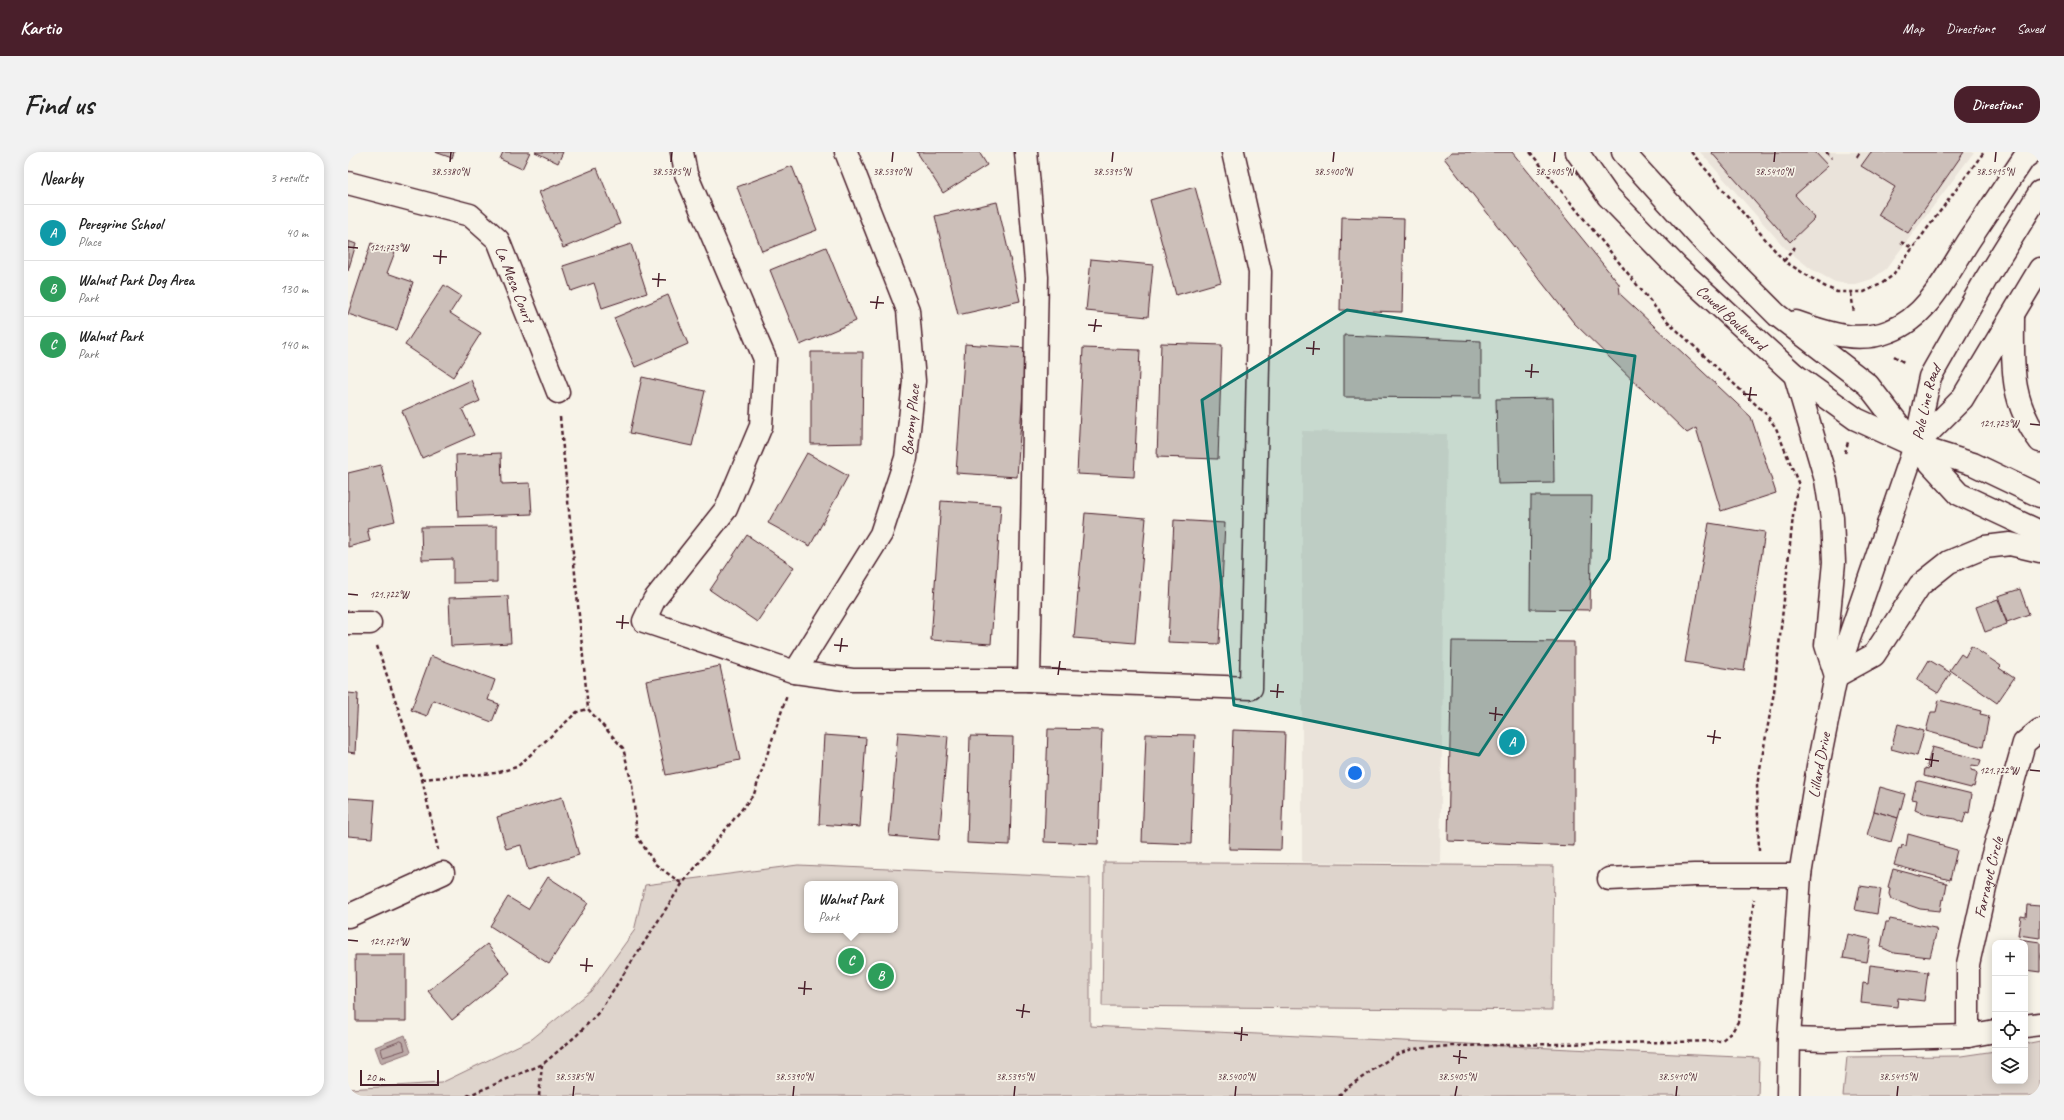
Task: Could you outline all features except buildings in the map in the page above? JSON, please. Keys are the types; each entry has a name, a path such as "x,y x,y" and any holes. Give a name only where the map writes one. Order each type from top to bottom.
{"main road":[{"path":"682,152 686,174 765,359 761,426 726,509 654,600 644,621 795,672 852,680 1029,680 1251,688 1260,272 1233,152"},
{"name":"Barony Place","path":"795,672 881,534 906,458 914,381 908,310 846,152"},
{"path":"1026,152 1037,277 1029,680"},
{"name":"Cowell Boulevard","path":"1577,152 1608,196 1677,267 1795,375 1856,419 1915,446 1973,464 2040,496"},
{"name":"Cowell Boulevard","path":"1623,152 1708,246 1777,315 1868,385 1915,446 1959,494 2040,532"},
{"path":"1777,315 1829,333 1850,338 1882,334 1907,323 1929,302 2024,158 2032,152"},
{"name":"La Mesa Court","path":"348,184 470,215 498,240 558,392"},
{"name":"Pole Line Road","path":"1915,446 1930,377 1986,279 2040,192"},
{"name":"Pole Line Road","path":"1915,446 1962,399 2040,269"},
{"path":"2013,314 2013,376 2022,410 2040,441"},
{"path":"1795,375 1826,480 1832,518 1834,562 1826,645 1836,676 1874,655 1920,586 1948,562 1984,547 2010,544 2040,551"},
{"name":"Lillard Drive","path":"1788,1096 1789,1039 1800,875 1818,766 1836,676 1915,446"},
{"path":"348,623 370,623"},
{"name":"Farragut Circle","path":"1968,1036 1968,964 1991,861 2024,743 2040,730"},
{"path":"348,916 444,873"},
{"path":"1609,879 1757,874 1800,875"},
{"path":"2028,1026 2040,1024"},
{"path":"1789,1039 1827,1040 1968,1036 1992,1032"}],"path":[{"path":"1339,1096 1344,1089 1395,1055 1412,1049 1451,1046 1721,1041 1732,1032 1739,1020 1760,844 1757,785 1774,692 1796,498 1800,485 1776,428 1766,414 1663,317 1530,152"},
{"path":"1691,152 1784,261 1824,286 1837,292 1851,293 1864,292 1881,284 1892,276 1984,152"},
{"path":"1826,152 1832,158"},
{"path":"1857,157 1860,152"},
{"path":"1901,242 1912,248"},
{"path":"1784,261 1795,247"},
{"path":"1893,356 1905,363"},
{"path":"558,392 588,709 623,748 632,784 637,836 655,864 682,884"},
{"path":"370,623 422,780 444,873"},
{"path":"467,1096 542,1064 577,1035 599,1012 682,884 754,794 795,672"},
{"path":"422,780 496,773 517,767 577,712 588,709"},
{"path":"539,1096 542,1064"}],"highlighted area":[{"path":"1347,310 1635,356 1609,559 1479,755 1234,705 1202,400"}],"shaded area":[{"path":"1700,152 1974,152 1886,269 1872,279 1853,285 1835,282 1811,269 1785,248"},
{"path":"1302,431 1447,434 1440,863 1302,862"},
{"path":"1104,862 1554,866 1552,1010 1102,1006"},
{"path":"798,865 1090,878 1090,1026 1759,1058 1758,1096 348,1096 348,1089 441,1083 532,1039 591,991 634,931 645,885"},
{"path":"2040,1041 2040,1096 1843,1096 1847,1057 1961,1056 1992,1051 1992,1084 2028,1084 2028,1043"}],"water":[{"path":"405,1035 411,1052 381,1063 375,1047"}],"place":[{"name":"Peregrine School","path":"1512,742"},
{"name":"Walnut Park","path":"851,961"},
{"name":"Walnut Park Dog Area","path":"881,976"}]}
